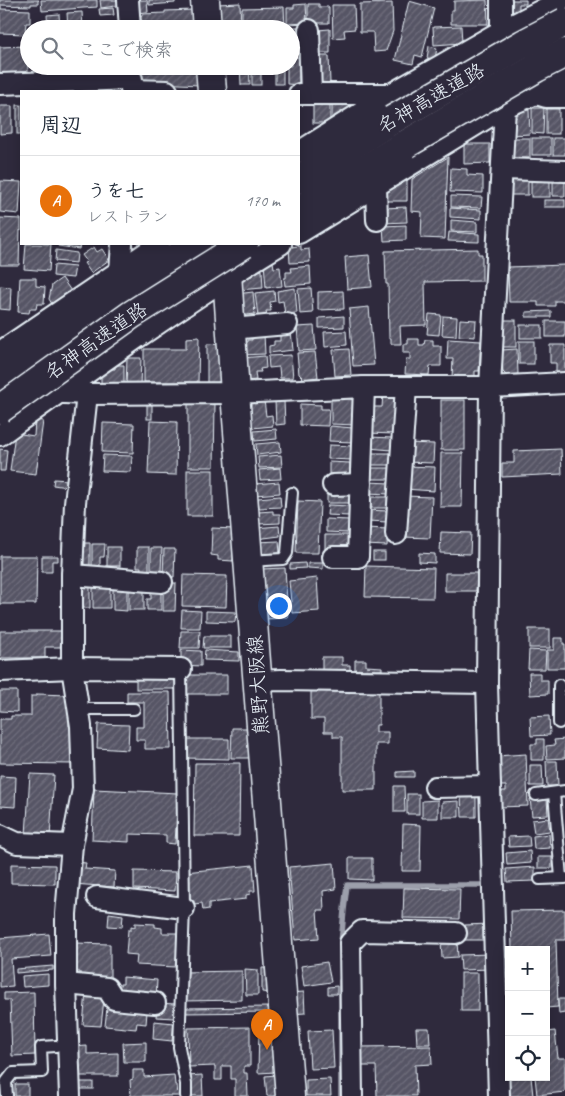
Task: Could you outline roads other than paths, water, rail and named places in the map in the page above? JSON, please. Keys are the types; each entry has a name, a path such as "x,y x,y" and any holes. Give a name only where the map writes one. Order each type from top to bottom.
{"main road":[{"path":"205,0 207,20"},
{"name":"名神高速道路","path":"300,178 392,120 523,44 565,22"},
{"name":"名神高速道路","path":"300,209 415,139 565,53"},
{"path":"211,75 212,90"},
{"name":"名神高速道路","path":"0,377 129,287 195,245"},
{"name":"熊野大阪線","path":"224,245 290,1096"},
{"name":"名神高速道路","path":"0,409 131,316 242,245"}],"street":[{"path":"128,0 129,20"},
{"path":"499,1096 487,683 490,387 505,107 501,0"},
{"path":"300,151 391,94 501,31 561,0"},
{"path":"309,30 305,94 391,94"},
{"path":"300,232 505,107 536,94 565,78"},
{"path":"0,84 132,81 164,90"},
{"path":"536,94 546,97 565,97"},
{"path":"503,170 565,171"},
{"path":"376,186 377,220"},
{"path":"120,271 122,245"},
{"path":"0,352 158,245"},
{"path":"0,435 59,392 227,277 279,245"},
{"path":"231,329 288,324"},
{"path":"0,390 87,394 235,393 406,387 490,387 565,383"},
{"path":"396,534 406,387"},
{"path":"333,557 358,557 364,388"},
{"path":"70,1096 66,984 66,914 72,845 83,789 81,726 72,668 72,575 75,503 87,394"},
{"path":"333,485 361,484"},
{"path":"72,575 162,582"},
{"path":"0,671 72,668 180,669"},
{"path":"257,681 487,683"},
{"path":"436,786 490,786"},
{"path":"0,835 17,843 72,845"},
{"path":"97,897 184,908"},
{"path":"352,1096 350,943 362,931 456,933"},
{"path":"66,984 108,988 114,999 155,1004"}],"lane":[{"path":"248,561 283,559 287,553 292,493"},
{"path":"180,669 184,908 179,1047 186,1084 186,1096"},
{"path":"559,685 562,709 560,723"},
{"path":"78,709 134,710"},
{"path":"536,795 565,791"},
{"path":"540,879 563,878 554,793"},
{"path":"7,1096 6,1082 13,1073 42,1072 41,1047 56,1046"}],"waterway":[{"path":"341,944 347,885 487,885"},
{"path":"341,981 341,1096"}],"place":[{"name":"うを七","path":"267,1050"}]}
